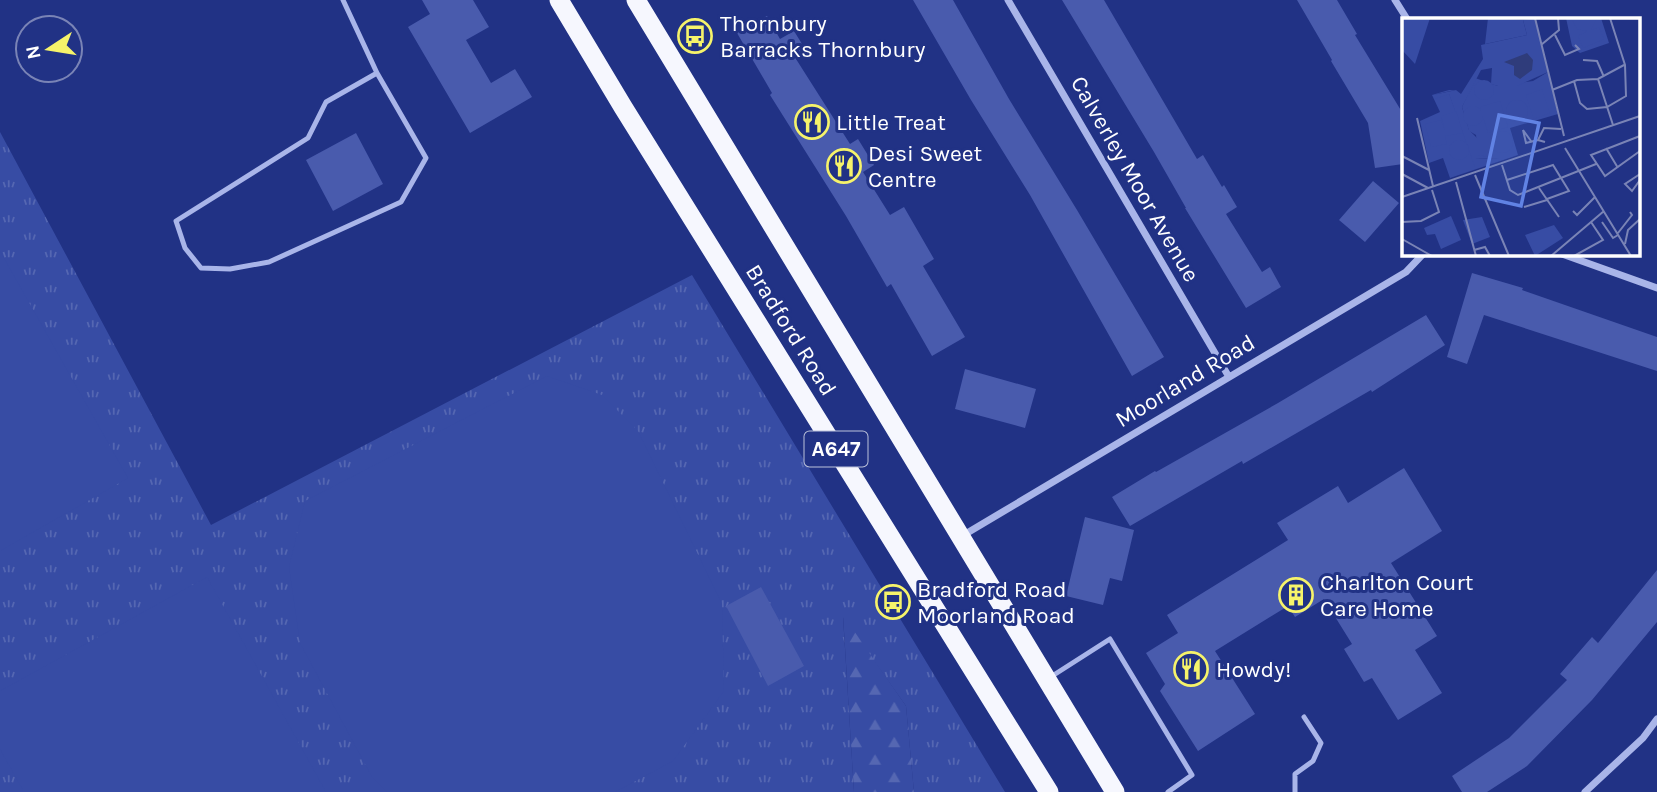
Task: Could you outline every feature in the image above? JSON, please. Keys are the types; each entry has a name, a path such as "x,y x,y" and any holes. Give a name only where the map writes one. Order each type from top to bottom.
{"highway":[{"name":"Bradford Road","path":"559,0 1049,792"},
{"name":"Bradford Road","path":"636,0 1115,792"}],"street":[{"name":"Calverley Moor Avenue","path":"1008,0 1229,377"},
{"path":"1395,0 1406,18"},
{"name":"Moorland Road","path":"962,536 1406,272 1421,256"},
{"path":"1568,256 1657,288"},
{"path":"1585,792 1643,738 1657,719"}],"lane":[{"path":"343,0 377,73 426,158 401,202 269,262 230,269 201,268 185,248 176,221 308,138 326,102 377,73"},
{"path":"1047,680 1110,639 1192,775 1168,792"},
{"path":"1294,792 1295,774 1313,761 1321,743 1304,717"}],"green space":[{"path":"0,132 211,525 692,275 1005,792 914,792 906,706 843,617 854,792 0,792"},
{"path":"0,251 128,478 0,551"},
{"path":"547,376 602,395 638,431 722,604 724,691 673,761 615,792 387,792 372,777 300,643 289,567 305,501"},
{"path":"207,577 326,792 24,792 0,749 0,691"},
{"path":"843,615 906,706 914,792 854,792"}],"building":[{"path":"422,0 473,0 489,27 466,40 491,83 515,69 532,97 470,133 408,27 430,14"},
{"path":"913,0 953,0 1009,99 1164,357 1132,376 1030,195"},
{"path":"1062,0 1104,0 1197,159 1203,155 1237,207 1226,214 1262,272 1270,267 1281,287 1246,308"},
{"path":"1297,0 1337,0 1402,112 1402,164 1375,168 1368,123"},
{"path":"767,16 780,39 794,31 807,52 796,59 850,144 858,139 874,165 863,172 890,215 904,207 934,259 923,266 965,337 932,356 891,284 887,287 770,95 772,93 737,33"},
{"path":"356,133 383,184 333,211 306,160"},
{"path":"1373,181 1399,203 1365,242 1339,220"},
{"path":"1472,273 1523,288 1522,290 1657,337 1657,371 1484,315 1467,364 1447,357"},
{"path":"1426,315 1445,345 1372,392 1371,390 1243,464 1242,461 1130,526 1112,497"},
{"path":"965,369 1036,389 1025,428 955,409"},
{"name":"Charlton Court Care Home","path":"1404,468 1442,531 1391,563 1437,636 1415,650 1442,693 1398,720 1372,678 1364,682 1344,649 1352,644 1324,599 1295,617 1288,606 1215,651 1255,714 1198,751 1160,691 1165,684 1146,653 1178,633 1167,615 1288,540 1277,523 1338,486 1348,503"},
{"path":"1085,517 1134,530 1122,581 1110,578 1103,605 1066,596"},
{"path":"1657,570 1657,622 1592,700 1527,766 1487,792 1462,792 1452,776 1509,738 1567,680 1560,674 1592,637 1598,643"},
{"path":"761,587 804,666 768,686 726,606"}],"place":[{"name":"Thornbury Barracks Thornbury","path":"695,36"},
{"name":"Little Treat","path":"812,122"},
{"name":"Desi Sweet Centre","path":"844,166"},
{"name":"Charlton Court Care Home","path":"1296,595"},
{"name":"Bradford Road Moorland Road","path":"893,602"},
{"name":"Howdy!","path":"1191,669"}]}
